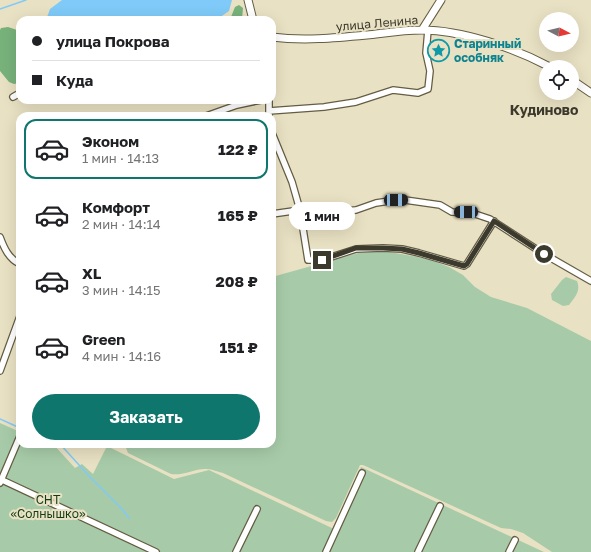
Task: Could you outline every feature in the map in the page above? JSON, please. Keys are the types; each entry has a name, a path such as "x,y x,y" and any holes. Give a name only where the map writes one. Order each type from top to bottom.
{"main road":[{"path":"248,0 252,16"},
{"path":"425,30 442,0"},
{"name":"улица Ленина","path":"276,37 317,39 425,30 458,34 489,42 517,51 539,62"},
{"path":"579,85 591,94"}],"street":[{"path":"276,113 356,102 393,90 422,92 428,89 430,71 426,53 425,30"},
{"path":"217,112 242,104"},
{"path":"276,142 292,182 300,210 308,260 322,260 356,248 383,248 402,249 464,266 467,264 494,221"},
{"path":"276,213 300,210 356,210 376,203 405,200 440,205 452,212 472,212 494,221 544,254 591,281"},
{"path":"0,237 9,255 16,262"},
{"path":"0,371 16,327"},
{"path":"16,445 0,481 156,552"},
{"path":"326,552 362,473"},
{"path":"418,552 440,506"},
{"path":"236,552 257,509"},
{"path":"509,552 515,540"}],"green space":[{"path":"239,5 243,8 242,16 231,16 235,7"},
{"path":"8,27 16,30 16,84 9,82 0,71 1,28"},
{"path":"384,251 429,259 449,267 463,275 475,287 491,297 527,308 591,341 591,552 552,552 523,533 511,529 501,528 363,465 360,465 336,518 332,522 326,521 223,473 211,469 203,469 180,474 171,474 128,453 126,448 276,448 276,276 358,253"},
{"path":"566,277 577,281 578,291 569,305 563,306 552,300 551,294"},
{"name":"СНТ «Солнышко»","path":"0,423 16,430 16,448 57,448 75,468 82,464 93,474 106,448 111,448 174,479 209,470 334,529 361,467 544,552 0,552"}],"water":[{"path":"62,0 232,0 229,11 222,16 47,16 50,9"}],"waterway":[{"path":"0,9 26,0"},
{"path":"0,419 16,426"},
{"path":"64,448 129,518"}],"place":[{"name":"Старинный особняк","path":"438,50"}],"district":[{"name":"Кудиново","path":"544,109"}],"route":[{"path":"322,260 356,248 368,247 402,249 464,266 467,264 494,221 544,254"}]}
